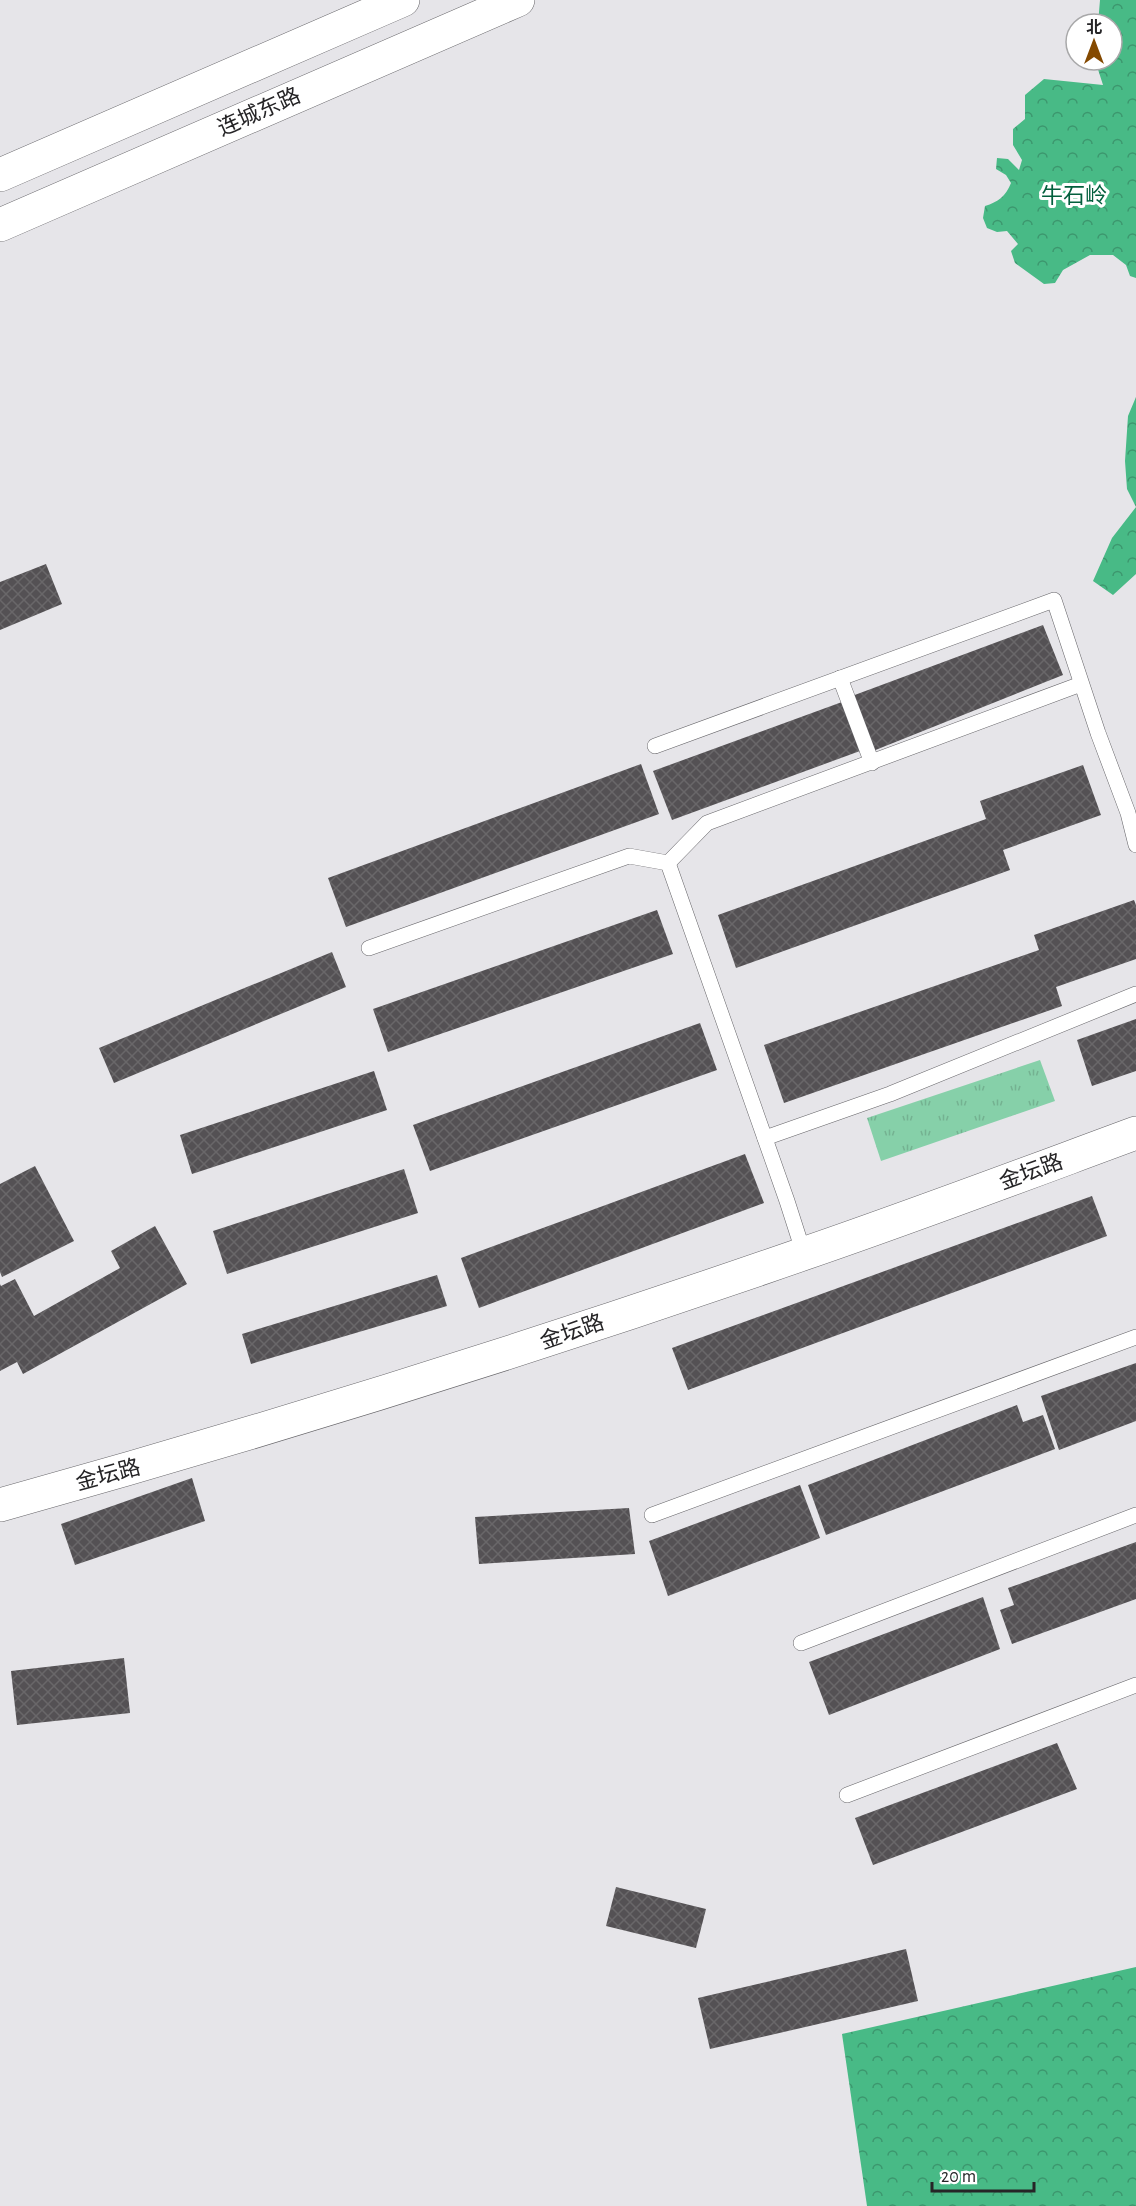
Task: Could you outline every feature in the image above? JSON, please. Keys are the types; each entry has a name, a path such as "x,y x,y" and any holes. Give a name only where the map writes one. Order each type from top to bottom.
{"main road":[{"name":"连城东路","path":"0,175 403,0"},
{"name":"连城东路","path":"0,225 518,0"},
{"name":"金坛路","path":"0,1505 161,1460 528,1347 804,1254 1136,1133"}],"lane":[{"path":"655,746 1054,600 1081,684 1128,813 1136,845"},
{"path":"840,678 872,763"},
{"path":"669,862 707,823 1081,684"},
{"path":"369,948 629,856 669,862"},
{"path":"669,862 804,1254"},
{"path":"765,1138 890,1094 1136,994"},
{"path":"651,1515 1136,1337"},
{"path":"801,1644 1136,1515"},
{"path":"847,1795 1136,1685"}],"green space":[{"name":"牛石岭","path":"1100,0 1136,0 1136,278 1130,276 1126,265 1113,255 1090,255 1063,270 1055,283 1044,284 1015,263 1011,251 1018,244 1007,231 997,232 987,228 983,218 985,206 1001,198 1011,183 1006,175 996,169 997,158 1008,159 1019,170 1022,160 1013,145 1013,129 1025,119 1025,95 1044,79 1103,85 1099,72 1124,72 1124,12 1099,12"},
{"path":"1136,397 1136,507 1127,489 1125,461 1128,416"},
{"path":"1136,507 1136,574 1113,595 1093,581 1112,538"},
{"path":"1040,1060 1055,1101 881,1161 867,1118"},
{"path":"1136,1967 1136,2206 867,2206 842,2034"}],"building":[{"path":"46,564 62,604 0,630 0,582"},
{"path":"1043,625 1063,675 873,751 852,696"},
{"path":"842,702 860,751 672,820 653,771"},
{"path":"641,764 659,814 346,927 328,878"},
{"path":"1083,765 1101,815 1003,850 1010,870 736,968 718,915 986,819 980,801"},
{"path":"1134,900 1136,905 1136,959 1056,987 1062,1006 784,1103 764,1045 1039,950 1034,935"},
{"path":"657,910 673,954 388,1052 373,1009"},
{"path":"332,952 346,987 114,1083 99,1048"},
{"path":"1136,1019 1136,1071 1092,1086 1077,1040"},
{"path":"700,1023 717,1070 430,1171 413,1125"},
{"path":"374,1071 387,1110 192,1174 180,1135"},
{"path":"745,1154 764,1203 479,1308 461,1258"},
{"path":"35,1166 74,1241 2,1277 0,1272 0,1184"},
{"path":"404,1169 418,1213 227,1274 213,1231"},
{"path":"1092,1196 1107,1236 688,1390 672,1348"},
{"path":"155,1226 187,1284 23,1374 17,1362 0,1371 0,1284 1,1286 15,1279 34,1316 120,1268 111,1251"},
{"path":"437,1275 447,1306 251,1364 242,1334"},
{"path":"1136,1363 1136,1421 1059,1450 1041,1396"},
{"path":"1017,1405 1023,1422 1043,1415 1055,1449 826,1535 808,1485"},
{"path":"192,1478 205,1521 75,1565 61,1524"},
{"path":"800,1485 820,1538 668,1596 649,1541"},
{"path":"629,1508 635,1554 479,1564 475,1517"},
{"path":"1136,1542 1136,1599 1012,1644 1000,1610 1014,1605 1008,1588"},
{"path":"983,1597 1000,1649 829,1715 809,1662"},
{"path":"124,1658 130,1713 17,1725 11,1671"},
{"path":"1057,1743 1077,1789 873,1865 855,1818"},
{"path":"616,1887 706,1909 696,1948 606,1926"},
{"path":"906,1949 918,2001 710,2049 698,1998"}]}
